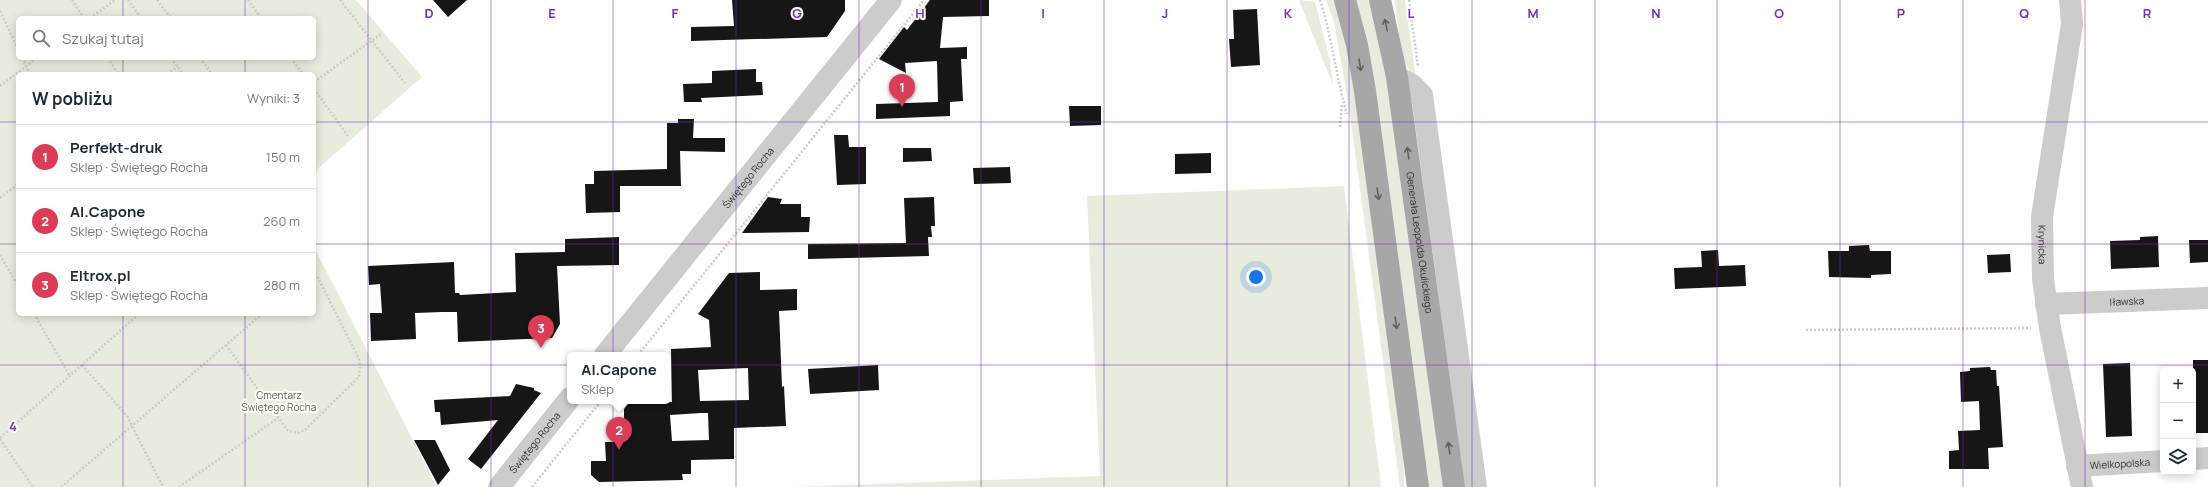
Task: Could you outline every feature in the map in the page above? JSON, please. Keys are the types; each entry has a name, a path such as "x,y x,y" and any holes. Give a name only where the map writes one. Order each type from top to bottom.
{"main road":[{"path":"1345,0 1357,45 1364,91 1418,487"},
{"name":"Generała Leopolda Okulickiego","path":"1380,0 1397,77 1454,487"}],"street":[{"name":"Świętego Rocha","path":"607,352 890,0"},
{"name":"Krynicka","path":"2070,0 2072,24 2042,217 2043,279 2050,328 2079,477"},
{"path":"1397,77 1412,85 1422,95 1476,487"},
{"name":"Iławska","path":"2046,304 2208,298"},
{"name":"Świętego Rocha","path":"499,487 567,402"},
{"path":"2196,459 2208,458"},
{"name":"Wielkopolska","path":"2079,477 2160,462"}],"path":[{"path":"72,0 83,16"},
{"path":"93,16 115,0"},
{"path":"128,0 140,16"},
{"path":"157,0 169,16"},
{"path":"248,0 260,16"},
{"path":"340,0 373,40 405,83"},
{"path":"640,352 924,0"},
{"path":"1320,0 1330,33 1342,101 1346,110"},
{"path":"1409,0 1422,95"},
{"path":"0,11 16,45"},
{"path":"316,81 381,34"},
{"path":"23,60 29,72"},
{"path":"18,72 34,60"},
{"path":"109,60 117,72"},
{"path":"173,60 182,72"},
{"path":"202,60 210,72"},
{"path":"292,60 302,72"},
{"path":"170,72 178,66"},
{"path":"0,86 16,74"},
{"path":"316,92 348,136"},
{"path":"1340,127 1342,101"},
{"path":"0,198 16,186"},
{"path":"0,254 16,282"},
{"path":"226,345 288,431 298,433 305,430 358,376 360,366 359,359 316,274"},
{"path":"35,316 70,376"},
{"path":"33,487 0,439 137,316"},
{"path":"61,487 260,316"},
{"path":"1806,330 2050,328"},
{"path":"82,365 127,416 163,487"},
{"path":"532,487 599,404"},
{"path":"180,487 278,418"}],"green space":[{"name":"Cmentarz Świętego Rocha","path":"0,0 356,0 422,77 316,170 316,72 16,72 16,316 316,316 316,251 437,487 0,487"},
{"path":"1299,0 1315,2 1330,61 1333,85"},
{"path":"1326,0 1334,0 1345,38 1353,81 1376,238 1403,448 1404,487 1400,487 1349,107 1334,22"},
{"path":"1355,0 1371,0 1384,58 1443,487 1428,487"},
{"path":"1395,0 1405,0 1416,79 1410,72 1403,54 1398,31"},
{"path":"1344,186 1381,487 787,487 1100,476 1087,196"}],"building":[{"path":"433,0 467,0 448,17"},
{"path":"732,0 845,0 845,11 827,37 691,41 691,27 734,26"},
{"path":"930,0 989,0 989,16 943,17 940,48 967,47 967,59 961,59 963,101 950,102 950,116 876,119 876,104 938,102 937,61 905,63 906,73 879,59 904,27 907,30"},
{"path":"1257,9 1260,65 1231,67 1229,39 1234,39 1233,10"},
{"path":"756,69 756,82 762,82 763,95 701,98 702,102 684,102 683,84 712,83 712,71"},
{"path":"1069,106 1101,106 1101,125 1070,126"},
{"path":"678,119 694,119 693,138 725,138 725,152 680,151 681,186 620,186 620,212 586,213 585,184 594,184 594,171 667,169 667,123 678,123"},
{"path":"834,135 848,135 849,147 866,147 866,184 837,185"},
{"path":"903,148 931,148 932,161 903,162"},
{"path":"1211,153 1211,173 1175,174 1175,154"},
{"path":"1010,167 1011,183 974,184 973,168"},
{"path":"768,197 782,199 780,204 801,204 801,217 810,217 809,232 742,233"},
{"path":"934,197 935,226 931,226 932,237 928,237 929,256 808,259 808,244 906,243 904,198"},
{"path":"2158,236 2159,267 2111,269 2110,241 2140,240 2140,237"},
{"path":"619,237 619,265 557,266 560,324 552,338 458,342 457,312 442,312 415,313 416,339 371,341 370,313 382,313 380,284 369,285 368,266 454,262 455,293 459,293 460,295 516,292 515,253 565,252 565,239"},
{"path":"2189,240 2208,240 2208,262 2190,263"},
{"path":"1869,245 1870,251 1891,251 1891,274 1871,275 1871,278 1829,277 1828,251 1849,251 1849,246"},
{"path":"1718,250 1719,266 1745,265 1746,286 1675,289 1674,268 1702,267 1701,251"},
{"path":"2010,254 2011,272 1988,273 1987,255"},
{"path":"760,272 760,290 797,289 797,310 779,311 782,387 784,386 786,426 734,428 734,459 691,460 691,474 682,474 683,480 599,482 591,475 591,461 606,461 605,442 620,442 619,419 624,418 624,409 628,404 671,404 671,349 711,347 709,320 698,314 729,273","holes":["748,368 749,400 700,401 698,370","708,413 709,440 672,441 670,415"]},
{"path":"2193,360 2208,360 2208,433 2196,433 2196,367 2193,367"},
{"path":"2130,363 2132,436 2106,437 2103,364"},
{"path":"878,365 879,390 810,394 808,369"},
{"path":"1990,367 1991,370 1996,370 1997,386 1999,386 2003,447 1988,448 1989,469 1949,469 1949,451 1959,450 1958,431 1980,430 1979,401 1961,402 1960,372 1970,371 1970,368"},
{"path":"516,384 534,388 534,390 541,393 481,469 468,459 498,420 441,425 440,412 435,412 434,400 510,396"},
{"path":"414,440 435,440 450,470 438,485"}],"place":[{"name":"Perfekt-druk","path":"902,107"},
{"name":"Eltrox.pl","path":"541,348"},
{"name":"Al.Capone","path":"619,450"}]}
